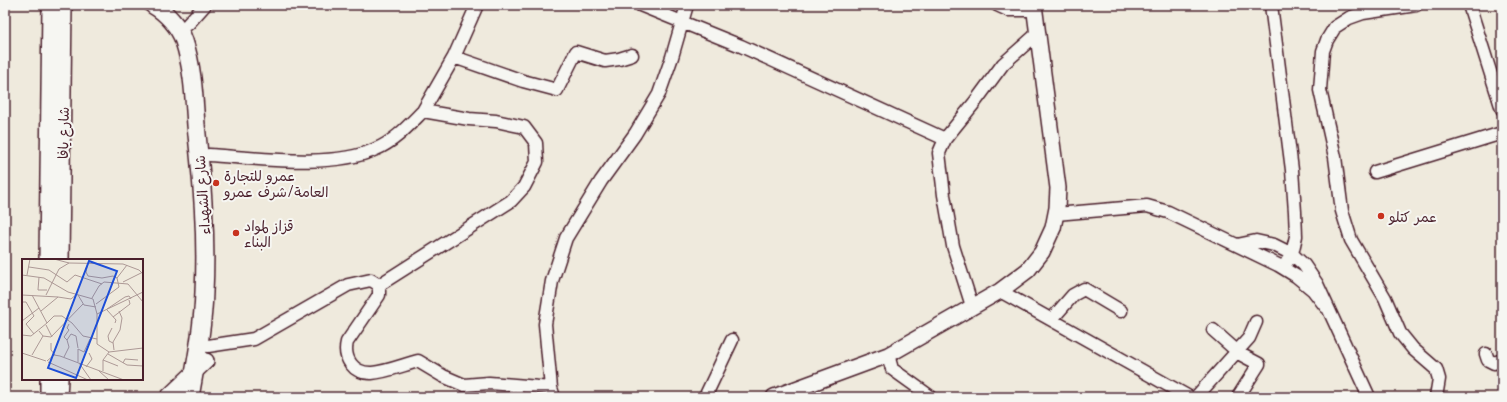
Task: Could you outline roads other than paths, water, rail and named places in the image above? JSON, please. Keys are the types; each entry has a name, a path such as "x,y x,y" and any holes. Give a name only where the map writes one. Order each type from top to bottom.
{"main road":[{"name":"شارع الشهداء","path":"153,5 176,25 184,41 193,93 203,194 205,241 204,293 200,344 203,359 190,397"},
{"name":"شارع الشهداء","path":"170,5 186,20 198,49 209,155 214,243 213,292 203,359 201,397"}],"street":[{"name":"شارع يافا","path":"47,259 50,5"},
{"name":"شارع يافا","path":"61,259 64,5"},
{"path":"188,24 205,5"},
{"path":"209,155 294,161 354,158 377,149 396,138 423,111 454,57 477,5"},
{"path":"640,5 741,46 945,139"},
{"path":"379,285 379,295 347,342 346,358 359,371 371,373 418,361 442,376 464,385 489,384 552,393 545,324 552,281 566,238 601,181 635,134 659,94 687,5"},
{"path":"774,397 888,356 1000,291 1028,270 1042,252 1053,228 1056,214 1058,188 1034,7 1008,10 997,5"},
{"path":"1271,5 1292,170 1296,236 1292,254 1283,268"},
{"path":"1416,5 1363,13 1349,18 1335,27 1324,48 1320,71 1320,90 1335,157 1342,211 1351,240 1385,298 1400,334 1413,350 1436,369 1439,379 1436,397"},
{"path":"1470,5 1502,108"},
{"path":"972,306 953,246 944,195 939,153 945,139 1003,64 1038,33"},
{"path":"454,57 523,81 557,90 576,52 605,61 632,55"},
{"path":"379,285 511,201 524,187 537,162 536,142 524,128 496,121 469,119 423,111"},
{"path":"1375,172 1502,133"},
{"path":"1056,214 1147,206 1168,212 1283,268 1313,290 1326,307"},
{"path":"1237,245 1256,241 1274,245 1292,254 1304,265 1317,284 1326,307 1369,397"},
{"path":"168,397 203,359 254,339 279,326 319,300 348,285 371,280 379,285"},
{"path":"1052,319 1073,295 1084,289 1121,311"},
{"path":"1000,291 1189,397"},
{"path":"1196,397 1249,338 1256,322"},
{"path":"1213,330 1237,351 1259,364 1238,397"},
{"path":"704,397 732,340"},
{"path":"1486,354 1488,360 1494,363 1502,360"},
{"path":"888,356 892,368 931,397"},
{"path":"48,380 48,397"},
{"path":"59,397 60,380"}],"place":[{"name":"عمرو للتجارة العامة/شرف عمرو","path":"216,183"},
{"name":"عمر كتلو","path":"1381,216"},
{"name":"قزاز لمواد البناء","path":"236,233"}]}
